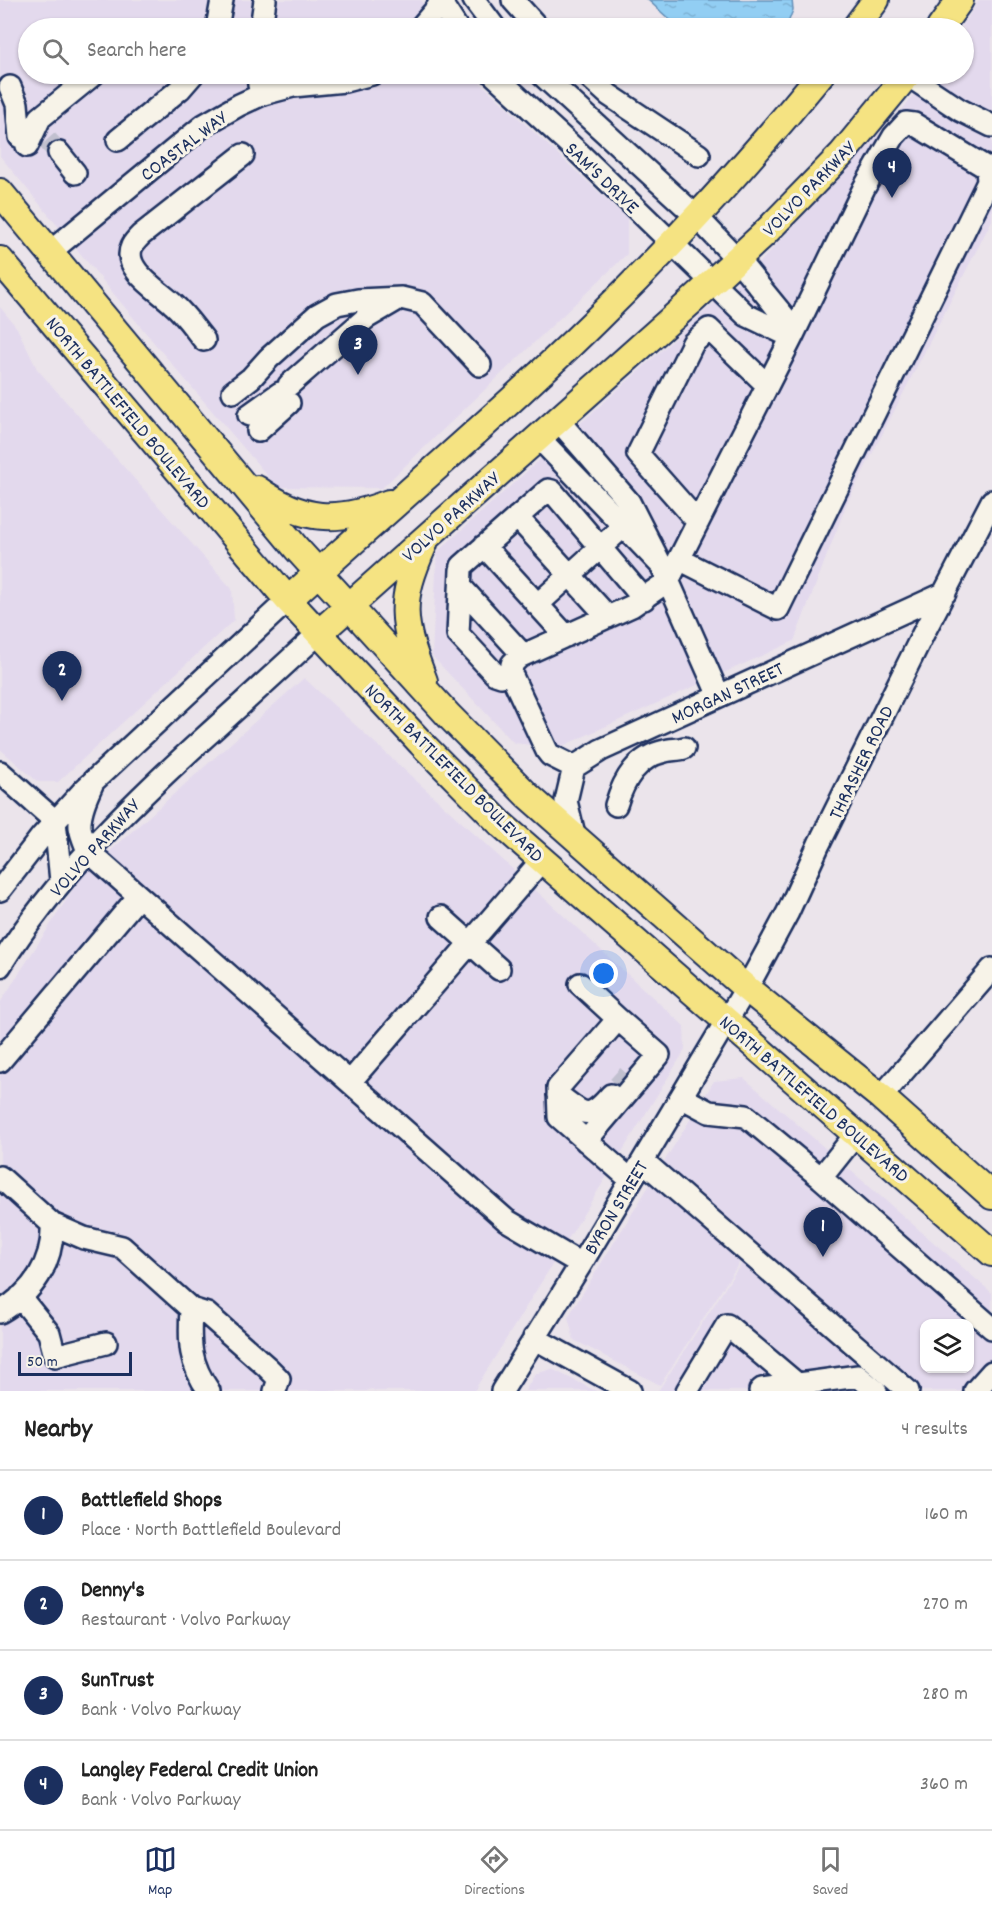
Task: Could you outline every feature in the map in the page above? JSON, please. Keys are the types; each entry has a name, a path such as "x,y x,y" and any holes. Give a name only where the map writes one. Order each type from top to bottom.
{"main road":[{"path":"862,18 876,0"},
{"path":"947,18 960,0"},
{"path":"288,600 594,323 697,217 813,84"},
{"name":"VOLVO PARKWAY","path":"319,633 737,259 842,154 899,84"},
{"name":"NORTH BATTLEFIELD BOULEVARD","path":"0,192 319,572 435,700 527,795 746,987 881,1097 992,1196"},
{"name":"NORTH BATTLEFIELD BOULEVARD","path":"0,261 288,600 421,743 501,824 992,1252"},
{"path":"233,472 276,503 298,512 316,515 335,517 360,514 400,499"},
{"path":"428,536 409,581 405,606 411,648 435,700"}],"street":[{"path":"219,18 222,0"},
{"path":"262,18 265,0"},
{"path":"474,0 488,18"},
{"path":"513,0 529,18"},
{"path":"428,18 442,2 452,18"},
{"path":"38,144 40,118 82,84"},
{"path":"38,144 46,121 92,84"},
{"path":"118,140 184,84"},
{"path":"259,84 263,94"},
{"name":"COASTAL WAY","path":"50,252 204,126 263,94 293,86 314,84"},
{"name":"SAM'S DRIVE","path":"504,84 747,315 793,334"},
{"name":"SAM'S DRIVE","path":"552,84 697,217 737,259 793,334"},
{"path":"597,84 609,95 699,155"},
{"path":"922,84 960,110 992,126"},
{"path":"10,87 38,144 75,173"},
{"path":"538,437 624,526 670,568 778,609 988,182 987,168 914,124 906,123 894,136 864,188 698,522 670,568 644,599 523,655 512,664 511,674 550,755 574,766 566,801 574,834"},
{"path":"204,340 174,305 149,285 132,264 130,257 132,246 141,235 243,154"},
{"path":"233,392 317,315 336,304 358,300 401,298 422,303 480,365"},
{"path":"254,424 289,394 310,368 366,318 401,298"},
{"path":"698,522 638,454 693,343 710,329 767,385"},
{"path":"558,420 629,502 670,568 719,696"},
{"path":"511,674 501,676 495,674 458,634 461,570 462,566 544,492 550,490 644,599"},
{"name":"THRASHER ROAD","path":"726,1021 788,912 819,844 992,501"},
{"path":"517,517 608,617"},
{"path":"537,605 624,526"},
{"path":"484,546 566,636"},
{"path":"461,587 523,655"},
{"name":"MORGAN STREET","path":"574,766 601,750 945,593"},
{"path":"0,890 55,821 94,780 288,600"},
{"name":"VOLVO PARKWAY","path":"0,966 18,936 88,850 152,785 319,633"},
{"path":"616,805 632,769 640,762 659,753 684,748"},
{"path":"0,772 55,821 61,881"},
{"path":"94,780 86,797 80,827 88,850 506,1220 581,1264"},
{"path":"350,1082 542,860"},
{"path":"0,1061 139,896"},
{"path":"441,917 499,969"},
{"path":"881,1097 992,969"},
{"path":"580,984 655,1052"},
{"path":"618,1019 558,1088 559,1117 631,1180"},
{"name":"BYRON STREET","path":"502,1391 581,1264 726,1021"},
{"path":"558,1095 582,1112 595,1112 623,1081 655,1052"},
{"path":"586,1141 655,1052"},
{"path":"681,1097 709,1112 746,1116 821,1178 992,1328"},
{"path":"821,1178 856,1134"},
{"path":"642,1161 908,1391"},
{"path":"0,1177 52,1224 84,1238 122,1247 191,1309 207,1314 267,1367 279,1379 275,1391"},
{"path":"0,1312 20,1297 36,1280 47,1261 53,1240 52,1224"},
{"path":"20,1297 49,1333 55,1356 106,1343"},
{"path":"191,1309 190,1340 193,1361 199,1377 209,1391"},
{"path":"687,1391 727,1325 796,1384"},
{"path":"534,1338 630,1391"},
{"path":"975,1391 992,1372"},
{"path":"760,1391 858,1376 876,1391"}],"shaded area":[{"path":"0,0 421,0 431,18 18,18 18,84 482,84 627,218 627,254 382,488 277,487 160,350 0,156"},
{"path":"979,0 992,0 992,220 847,503 794,641 558,748 514,743 432,656 437,552 762,260 903,109 922,84 974,84 974,18 967,18"},
{"path":"0,307 17,328 37,369 232,589 234,620 58,782 38,782 0,749"},
{"path":"304,678 684,1026 685,1050 474,1391 375,1391 372,1389 366,1391 0,1391 0,1003 81,877"},
{"path":"744,1078 992,1293 992,1391 894,1391 743,1257 660,1385 574,1340 568,1317 714,1081"},
{"path":"744,1259 890,1391 658,1391"},
{"path":"552,1369 596,1391 525,1391 535,1374"}],"water":[{"path":"648,0 792,0 793,10 790,18 668,18"}],"tunnel":[{"path":"47,140 59,153"},
{"path":"618,1086 628,1075"}],"place":[{"name":"Langley Federal Credit Union","path":"892,198"},
{"name":"SunTrust","path":"358,375"},
{"name":"Denny's","path":"62,701"},
{"name":"Battlefield Shops","path":"823,1257"}]}
